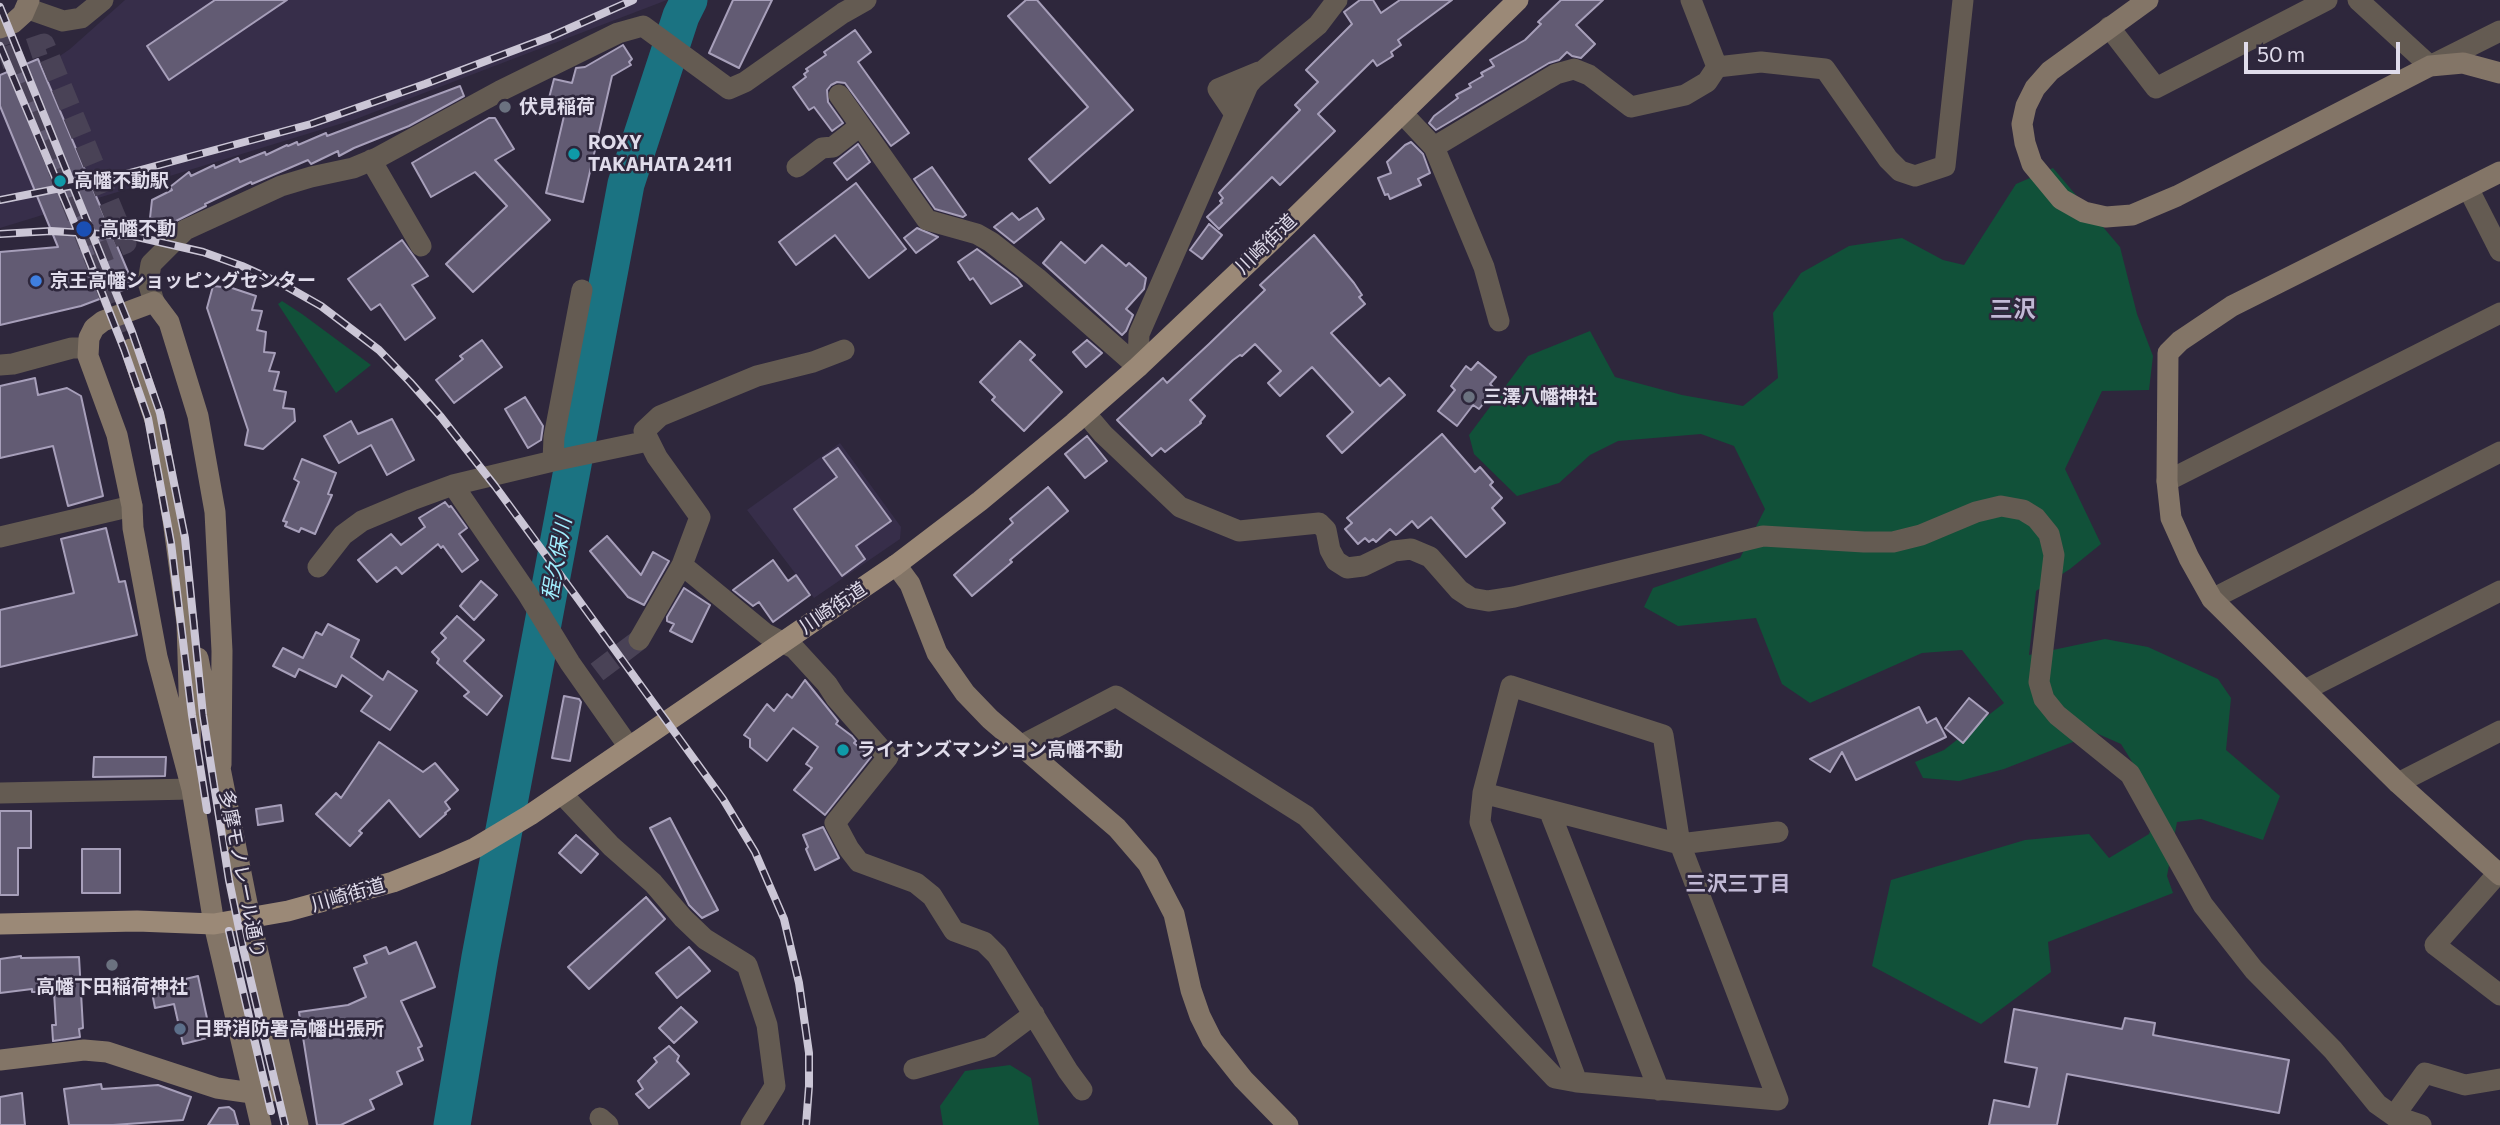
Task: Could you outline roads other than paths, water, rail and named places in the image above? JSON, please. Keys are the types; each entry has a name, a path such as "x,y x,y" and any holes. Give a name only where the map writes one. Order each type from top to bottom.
{"main road":[{"name":"川崎街道","path":"0,924 137,921 214,924 250,918 340,899 393,882 442,863 530,815 897,565 1086,414 1518,0"}],"street":[{"path":"0,28 13,23 27,4 62,20 81,18 103,0"},
{"path":"220,765 222,651 215,512 198,416 169,322 154,302 148,282 151,264 186,230 281,186 354,168 402,146 500,91 618,33 643,26 729,89 745,82 843,13 866,0"},
{"path":"1138,367 1139,334 1248,85 1318,25 1337,0"},
{"path":"1691,0 1717,67"},
{"path":"1434,147 1556,74 1574,69 1590,75 1631,107 1685,95 1707,82 1717,67 1761,62 1825,69 1888,159 1900,171 1915,176 1945,166 1963,0"},
{"path":"2148,0 2050,71 2035,88 2026,106 2022,124 2032,164 2061,199 2084,212 2106,217 2132,215 2177,196 2500,31"},
{"path":"2109,27 2156,88 2327,0"},
{"path":"2358,0 2430,66 2463,62 2500,73"},
{"path":"839,95 927,220 977,234 991,242 1037,278 1138,367"},
{"path":"1402,113 1434,147 1484,267 1499,321"},
{"path":"797,167 822,148 833,147 860,126"},
{"path":"371,160 421,246"},
{"path":"2500,172 2232,306 2180,341 2168,353 2167,481 2171,518 2212,599 2398,783 2499,873 2435,945 2500,995"},
{"path":"2468,188 2500,251"},
{"path":"553,461 554,437 582,290"},
{"path":"0,793 192,789 157,657 133,528 132,506 117,435 108,406 90,366 88,348 94,328 103,321 154,302"},
{"path":"2167,481 2500,313"},
{"path":"0,365 72,348 88,348"},
{"name":"多摩モノレール通り","path":"131,349 156,423 173,520 187,623 192,789 214,924 261,1125"},
{"path":"639,640 682,565 700,517 657,457 644,431 660,416 757,376 813,362 844,350"},
{"path":"1086,414 1103,434 1180,507 1239,531 1319,523 1326,530 1330,550 1336,561 1347,568 1363,566 1395,551 1411,549 1430,557 1459,590 1471,598 1488,601 1763,536 1893,542 1921,535 1976,512 2001,506 2023,510 2036,518 2049,534 2054,555 2039,682 2044,699 2057,715 2130,774 2203,905 2254,970 2333,1050 2377,1104 2394,1116 2421,1125"},
{"path":"318,567 358,512 453,485 648,441"},
{"path":"2212,599 2500,452"},
{"path":"453,485 562,649 590,677 629,747"},
{"path":"0,537 132,506"},
{"path":"682,565 766,634 794,648 888,757 835,823 849,849 859,862 916,883 932,896 954,931 984,943 998,955 1082,1090"},
{"path":"897,565 909,584 943,663 965,693 1020,746 1117,828 1148,864 1174,914 1191,990 1212,1040 1235,1071 1288,1125"},
{"path":"2305,690 2500,591"},
{"name":"多摩モノレール通り","path":"187,623 198,655 250,918 298,1125"},
{"path":"1020,746 1116,696 1306,816 1555,1078 1577,1082 1778,1100 1680,844 1663,735 1511,686 1483,793 1480,822 1577,1082"},
{"path":"2398,783 2500,731"},
{"path":"1483,793 1680,844 1778,832"},
{"path":"562,794 611,846 653,883 682,918 705,939 747,965 767,1025 775,1086 751,1125"},
{"path":"1549,810 1659,1090"},
{"path":"914,1069 990,1047 1034,1014"},
{"path":"0,1060 84,1049 107,1052 217,1088 253,1093 290,1089"},
{"path":"2394,1116 2424,1073 2465,1085 2500,1079"}],"waterway":[{"name":"程久保川","path":"452,1125 480,957 626,184 681,16 689,0"}],"tunnel":[{"path":"0,25 131,349"},
{"path":"0,59 44,44 126,243 95,255"},
{"path":"597,672 639,640"}],"railway":[{"path":"0,200 111,178 311,124 552,36 633,0"},
{"path":"0,7 132,332 160,413 185,538 203,715 229,880 285,1125"},
{"path":"0,46 74,222 148,418 171,543 192,715 207,810"},
{"path":"0,234 51,231 133,236 203,252 242,266 321,306 379,350 410,382 495,486 578,599 723,799 755,852 784,919 799,983 809,1053 806,1125"},
{"path":"229,931 271,1111"}],"place":[{"name":"伏見稲荷","path":"505,107"},
{"name":"ROXY TAKAHATA 2411","path":"574,154"},
{"name":"高幡不動駅","path":"60,181"},
{"name":"高幡不動","path":"84,229"},
{"name":"京王高幡ショッピングセンター","path":"36,281"},
{"name":"三澤八幡神社","path":"1469,397"},
{"name":"ライオンズマンション高幡不動","path":"843,750"},
{"name":"高幡下田稲荷神社","path":"112,965"},
{"name":"日野消防署高幡出張所","path":"180,1029"}],"district":[{"name":"三沢","path":"2013,309"},
{"name":"三沢三丁目","path":"1738,884"}]}
